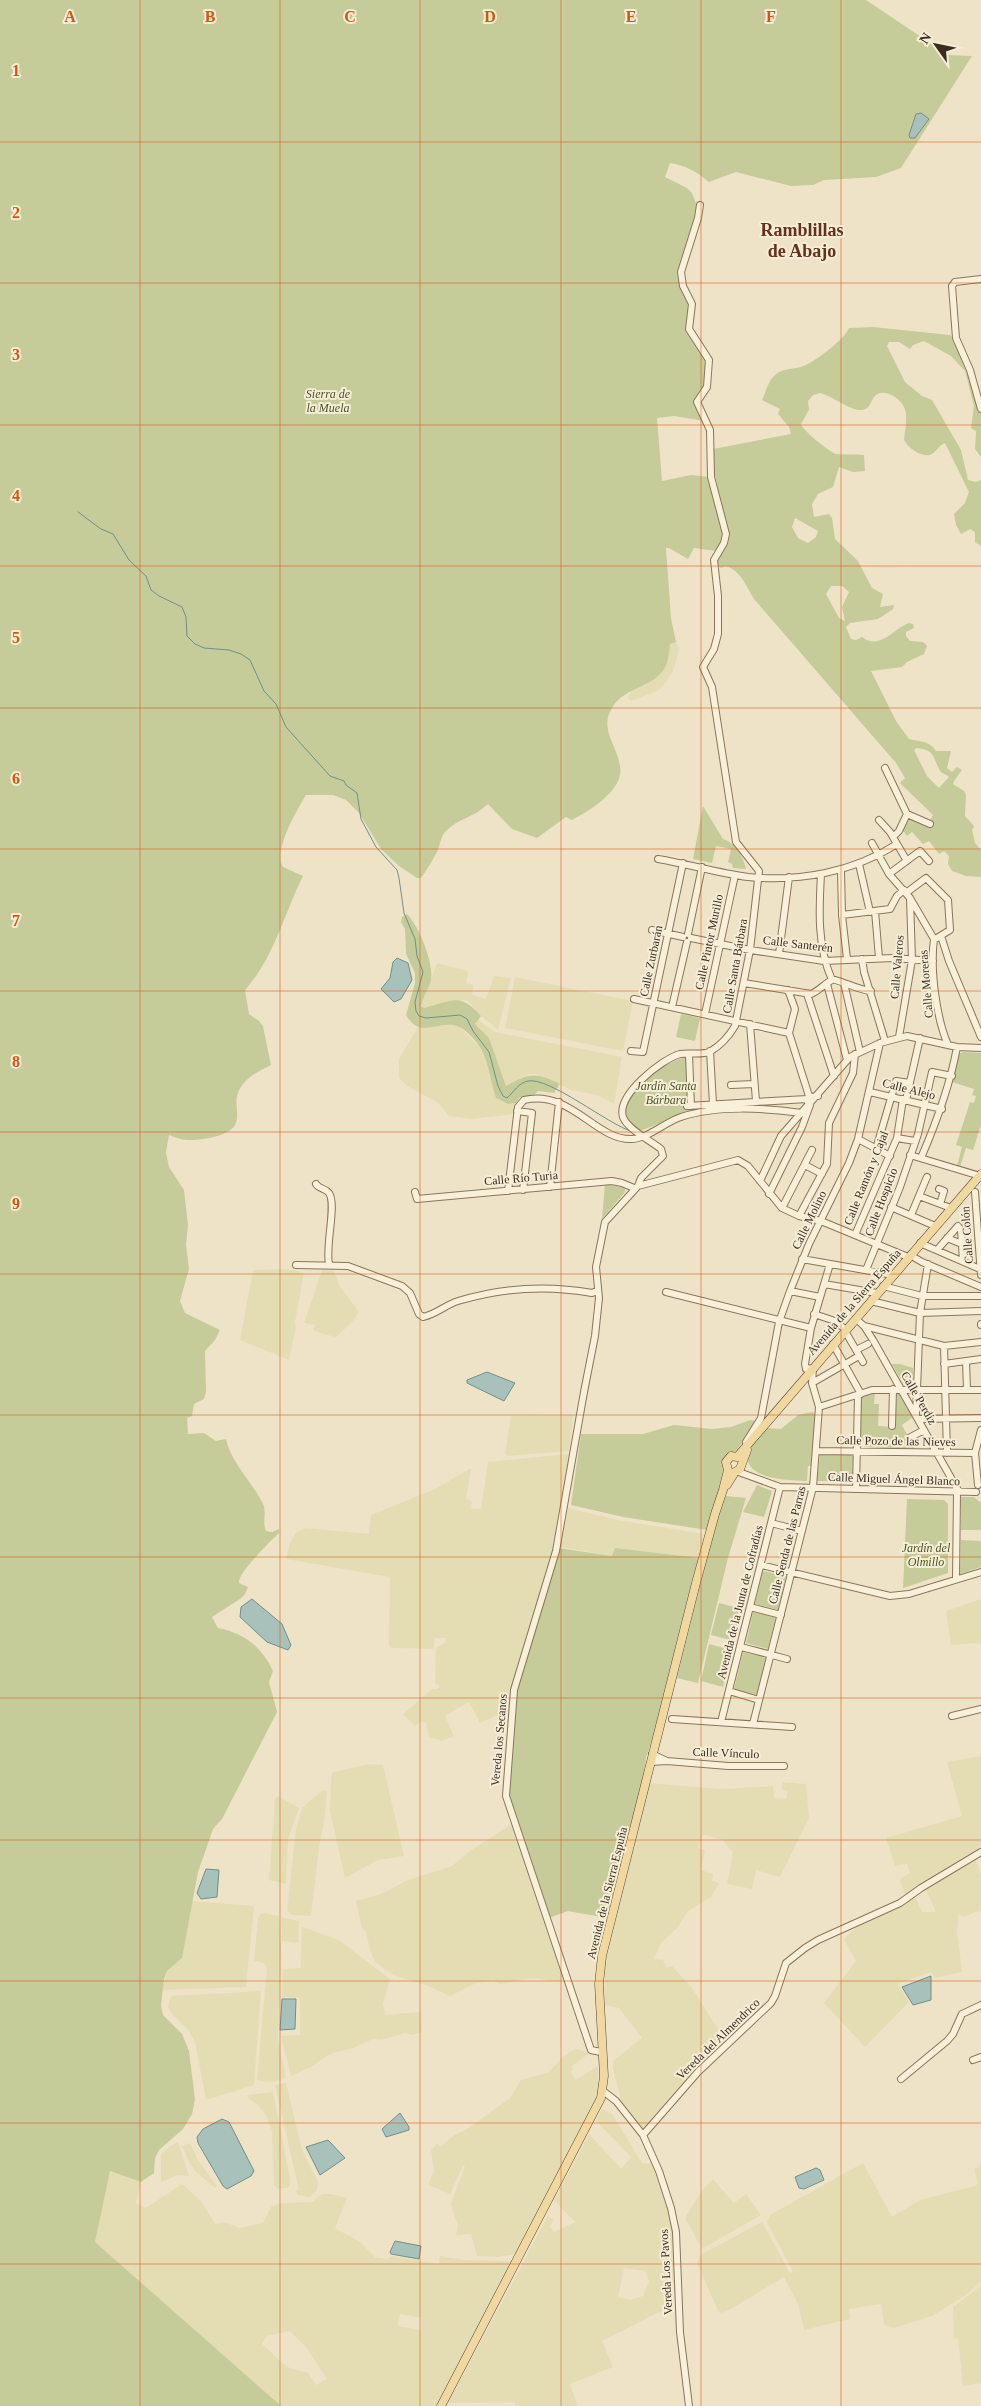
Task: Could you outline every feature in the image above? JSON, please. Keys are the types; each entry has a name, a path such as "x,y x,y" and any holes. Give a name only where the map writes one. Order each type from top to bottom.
{"main road":[{"name":"Avenida de la Sierra Espuña","path":"441,2406 606,2092 601,2052 599,1984 602,1956 651,1758 648,1759 649,1752 658,1731 723,1490 738,1460 772,1415 951,1208 976,1191 980,1175"},
{"name":"Avenida de la Sierra Espuña","path":"733,1471 726,1462 729,1458 738,1460"}],"street":[{"path":"700,205 698,218 684,260 682,278 692,304 689,329 709,360 707,387 697,402 710,430 711,477 726,534 724,543 714,560 718,596 718,634 714,649 703,667 712,687 736,842 757,865 760,877"},
{"path":"981,279 955,282 952,286 956,338 970,370 981,409"},
{"path":"885,768 908,814 930,824"},
{"path":"893,837 899,831 908,814"},
{"path":"880,820 908,860"},
{"path":"842,915 890,909 897,896 906,894 926,878 948,900 949,932 934,939 906,894 889,874 872,842"},
{"path":"658,859 735,875 789,877 841,870 880,855 897,844"},
{"path":"889,874 920,851 929,861"},
{"name":"Calle Zurbarán","path":"630,1051 643,1052 683,863"},
{"path":"858,864 873,912 879,958"},
{"path":"672,1007 702,867"},
{"path":"841,870 842,915 847,960"},
{"path":"821,874 819,921 824,961 847,1060"},
{"name":"Calle Pintor Murillo","path":"705,1014 735,875"},
{"name":"Calle Santa Bárbara","path":"710,1051 729,1036 737,1021 750,950 760,877"},
{"path":"778,954 789,877"},
{"name":"Calle Valeros","path":"899,1037 912,960 906,894"},
{"name":"Calle Santerén","path":"652,930 750,950 824,961 879,958 933,961"},
{"path":"941,936 981,1037"},
{"name":"Calle Moreras","path":"934,939 933,961 941,1026 948,1045"},
{"path":"862,959 883,1042"},
{"path":"744,983 807,994 815,992 829,982 844,983 856,989 870,991"},
{"path":"799,1216 827,1164 829,1123 853,1073 858,1053 844,983"},
{"path":"769,1194 802,1127 809,1100 789,1033 795,1009 788,990"},
{"path":"807,994 834,1076"},
{"path":"634,999 789,1033"},
{"path":"750,1024 756,1101"},
{"name":"Calle Moreras","path":"938,1042 941,1026"},
{"path":"689,1054 689,1106 756,1101 809,1100 818,1096 847,1060 858,1053 899,1037 920,1038 957,1047 981,1048"},
{"name":"Calle Ramón y Cajal","path":"855,1235 897,1138 920,1038"},
{"name":"Calle Molino","path":"738,1460 757,1426 763,1408 779,1322 790,1291 802,1259 849,1163 858,1139 883,1042"},
{"path":"922,1158 942,1109 952,1076 957,1047"},
{"path":"296,1265 329,1264 354,1268 402,1286 410,1293 419,1314 423,1317 439,1313 456,1302 495,1293 545,1287 592,1293 597,1291 597,1256 605,1222 636,1187 641,1178 660,1160 663,1154 661,1149 641,1136 623,1117 627,1099 647,1073 674,1056 710,1051 713,1104"},
{"name":"Calle Hospicio","path":"866,1270 916,1141 932,1072 952,1076"},
{"path":"876,1149 896,1081 910,1084"},
{"path":"731,1085 754,1084"},
{"name":"Calle Alejo","path":"870,1092 942,1109"},
{"path":"508,1191 517,1111 520,1102 529,1098 559,1102 611,1134 631,1139 673,1120 694,1114 770,1109 802,1113"},
{"path":"760,1181 781,1136 802,1113 809,1100"},
{"path":"550,1187 559,1102"},
{"path":"517,1111 532,1113 523,1190"},
{"path":"897,1138 916,1141"},
{"path":"858,1139 890,1156"},
{"path":"782,1208 812,1150"},
{"path":"910,1155 980,1175"},
{"path":"636,1187 738,1160 748,1166 782,1208 799,1216 821,1221 981,1287"},
{"path":"805,1165 822,1174"},
{"path":"911,1215 927,1176"},
{"name":"Calle Río Turia","path":"415,1192 417,1199 612,1181 636,1187"},
{"path":"316,1184 329,1193 332,1202 327,1245 329,1264"},
{"path":"939,1189 944,1191 940,1204"},
{"name":"Calle Colón","path":"976,1191 981,1275"},
{"path":"919,1196 951,1208"},
{"path":"891,1207 935,1226"},
{"path":"937,1250 958,1226 962,1244 962,1261"},
{"path":"948,1238 962,1244"},
{"path":"920,1243 980,1269"},
{"path":"802,1259 892,1275"},
{"path":"813,1368 805,1367 811,1328 830,1264"},
{"path":"928,1264 920,1313 917,1417 981,1418"},
{"path":"824,1284 877,1293"},
{"path":"883,1286 922,1296 981,1296"},
{"name":"Vereda los Secanos","path":"597,1291 599,1298 595,1336 556,1551 514,1690 511,1744 505,1787 506,1796 591,2050 601,2052"},
{"path":"790,1291 820,1297"},
{"path":"666,1292 779,1322 811,1328"},
{"path":"871,1300 920,1313 981,1312"},
{"path":"814,1314 835,1321 845,1331 859,1356"},
{"name":"Calle Perdiz","path":"856,1319 864,1326 958,1492 956,1579"},
{"path":"864,1326 944,1346 981,1342"},
{"path":"834,1344 859,1394 856,1489"},
{"path":"812,1383 859,1356 868,1344"},
{"path":"944,1346 947,1452"},
{"path":"944,1364 981,1359"},
{"path":"966,1361 967,1390"},
{"name":"Calle Senda de las Parras","path":"753,1724 813,1487 819,1407 812,1383 813,1368"},
{"path":"892,1389 892,1426"},
{"path":"819,1407 872,1390 981,1390"},
{"path":"763,1408 766,1414 772,1415"},
{"path":"908,1438 924,1430"},
{"path":"981,1430 975,1453 978,1487 981,1498"},
{"name":"Calle Pozo de las Nieves","path":"816,1451 975,1453"},
{"name":"Calle Miguel Ángel Blanco","path":"738,1460 754,1478"},
{"path":"976,1468 981,1477"},
{"name":"Calle Miguel Ángel Blanco","path":"733,1471 780,1487 958,1492 978,1487"},
{"name":"Avenida de la Junta de Cofradías","path":"721,1722 780,1487"},
{"path":"771,1523 802,1531"},
{"path":"761,1565 890,1596 909,1594 981,1572"},
{"path":"750,1607 781,1615"},
{"path":"741,1647 787,1659"},
{"path":"729,1692 760,1700"},
{"path":"952,1716 981,1709"},
{"path":"672,1719 792,1727"},
{"name":"Calle Vínculo","path":"651,1758 728,1766 784,1766"},
{"name":"Vereda del Almendrico","path":"643,2135 698,2072 771,2003 775,1996 783,1967 788,1960 818,1940 900,1903 921,1888 981,1852"},
{"path":"901,2079 947,2041 953,2034 962,2014 981,2005"},
{"path":"973,2060 981,2057"},
{"name":"Vereda Los Pavos","path":"606,2092 643,2135 659,2171 676,2225 680,2332 689,2406"}],"shaded area":[{"path":"672,642 676,642 679,650 673,671 666,682 658,691 631,701 628,698 632,689 645,686"},
{"path":"437,963 468,971 466,983 474,985 472,995 486,999 494,976 511,978 498,1030 481,1016 469,1002 464,1000 424,1008 421,1006"},
{"path":"515,977 633,1001 623,1051 505,1028"},
{"path":"477,1019 495,1032 622,1057 614,1104 600,1096 572,1090 536,1074 529,1074 506,1086 489,1039 475,1024"},
{"path":"453,1025 460,1027 483,1051 496,1098 508,1104 516,1103 514,1114 472,1119 449,1116 437,1102 407,1086 399,1078 399,1059 418,1027"},
{"path":"289,1269 304,1273 289,1360 240,1340 253,1270"},
{"path":"322,1270 334,1271 339,1285 357,1309 358,1314 352,1322 336,1337 313,1330 315,1325 304,1323"},
{"path":"573,1415 569,1451 508,1456 505,1454 511,1416"},
{"path":"569,1454 564,1496 552,1550 521,1653 509,1710 480,1723 469,1702 445,1716 454,1736 441,1741 429,1738 426,1722 421,1722 415,1726 403,1714 432,1689 437,1689 440,1686 435,1683 436,1648 445,1643 446,1638 435,1638 433,1649 391,1648 389,1645 390,1577 286,1559 290,1543 295,1534 305,1528 369,1534 371,1515 435,1489 469,1469 471,1469 466,1499 472,1501 471,1509 481,1509 488,1462"},
{"path":"568,1508 618,1520 704,1534 699,1558 615,1548 613,1556 560,1547"},
{"path":"981,1599 981,1643 951,1645 946,1611"},
{"path":"981,1756 981,1851 907,1895 904,1893 900,1879 910,1873 907,1864 895,1866 886,1838 962,1816 947,1762"},
{"path":"371,1764 383,1765 404,1856 378,1860 345,1878 330,1811 331,1776 333,1772"},
{"path":"783,1782 806,1784 809,1818 780,1877 756,1870 752,1889 727,1884 733,1853 723,1840 703,1835 698,1848 705,1850 701,1870 713,1874 712,1881 719,1883 711,1897 688,1911 676,1929 661,1943 654,1959 663,1960 666,1967 672,1966 692,1988 727,2043 644,2130 622,2103 613,2069 613,2061 642,2038 619,2008 605,2005 605,1959 649,1783 720,1789 773,1786 774,1798 786,1799 788,1791 781,1789"},
{"path":"323,1790 327,1791 325,1815 311,1916 292,1915 287,1911 296,1829 302,1808"},
{"path":"278,1796 299,1808 288,1839 286,1884 269,1880 275,1799"},
{"path":"510,1825 512,1826 564,1977 560,1982 533,1978 500,1984 492,1981 476,1983 450,1996 428,1986 393,1975 375,1962 366,1932 362,1928 356,1901 381,1894 408,1880 452,1866 470,1851"},
{"path":"975,1858 981,1875 981,1910 963,1917 959,1913 957,1930 962,1972 935,1978 931,1972 898,1984 909,2002 865,2047 824,2003 856,1961 844,1939 860,1924 914,1894 922,1912 936,1912 926,1890 928,1885"},
{"path":"192,1901 254,1906 246,1987 162,1990 167,1971 182,1958"},
{"path":"260,1914 279,1916 281,1948 278,2040 286,2077 278,2081 266,2082 257,2080 267,1968 264,1963 254,1961 258,1919"},
{"path":"281,1917 299,1921 298,1943 282,1941"},
{"path":"302,1927 339,1940 390,1979 383,2004 385,2015 421,2012 422,2032 412,2035 405,2033 381,2040 373,2039 353,2048 330,2054 311,2067 291,2076 281,2036 300,2035 300,1998 282,1997 283,1969 301,1968"},
{"path":"261,1991 254,2085 206,2100 195,2042 189,2031 171,2013 168,2007 171,1996"},
{"path":"575,2049 590,2053 572,2066 573,2070 571,2072 576,2080 598,2066 598,2091 594,2104 517,2254 498,2257 477,2256 471,2234 456,2235 458,2226 451,2204 465,2166 463,2166 450,2194 428,2185 434,2171 431,2150 437,2143 440,2147 453,2136 467,2129 510,2098 521,2080 549,2072 564,2056"},
{"path":"286,2083 302,2150 318,2182 317,2190 310,2197 297,2195 296,2190 299,2190 275,2085"},
{"path":"273,2092 290,2178 290,2186 277,2189 274,2185 272,2131 266,2115 247,2095"},
{"path":"602,2109 612,2114 642,2163 652,2164 673,2226 676,2273 667,2308 602,2341 613,2367 570,2384 578,2406 515,2406 514,2402 448,2403 548,2216 554,2220 549,2226 554,2232 575,2222 554,2201 589,2134 621,2169 631,2157 596,2121","holes":["624,2268 644,2271 649,2282 643,2296 630,2300 618,2297"]},
{"path":"178,2142 189,2176 178,2175 161,2182 161,2154"},
{"path":"190,2143 198,2160 217,2186 215,2188 196,2172 189,2162 182,2146"},
{"path":"863,2163 892,2217 920,2200 978,2185 974,2169 981,2166 981,2282 966,2295 932,2316 894,2328 884,2325 881,2304 849,2309 850,2319 804,2330 798,2304 784,2277 731,2309 721,2313 718,2311 697,2263 700,2255 762,2222 790,2273 793,2272 767,2222 770,2215"},
{"path":"110,2171 141,2182 136,2203 146,2208 182,2184 201,2201 215,2224 224,2222 240,2228 263,2223 271,2207 280,2203 312,2202 322,2194 331,2194 347,2198 335,2228 360,2242 375,2257 387,2259 392,2256 439,2264 440,2256 464,2260 512,2261 437,2406 259,2406 58,2258 104,2188","holes":["400,2314 422,2318 421,2330 398,2326","290,2331 305,2346 327,2379 316,2385 308,2373 287,2367 262,2344 267,2336"]},
{"path":"713,2179 734,2203 746,2194 761,2215 702,2249 685,2218 703,2189"},
{"path":"981,2286 981,2383 963,2386 958,2338 954,2339 953,2307"}],"green space":[{"name":"Sierra de la Muela","path":"0,0 866,0 948,55 972,56 901,168 876,177 824,180 813,185 791,186 736,172 709,182 681,165 670,163 665,177 687,188 692,193 697,206 696,216 679,272 690,306 686,326 706,356 705,386 698,395 704,421 674,416 657,418 662,481 691,475 709,477 723,529 723,537 716,551 694,548 688,559 666,548 671,618 676,642 670,644 668,661 656,678 625,695 612,708 608,716 608,730 620,766 620,775 617,783 604,799 596,805 572,820 566,817 537,838 512,829 488,804 445,832 436,854 421,878 417,878 399,866 381,849 359,813 346,800 333,795 306,795 287,830 281,851 283,867 303,876 264,964 245,990 249,1014 263,1026 271,1065 255,1073 242,1085 237,1096 237,1116 233,1128 215,1137 193,1140 182,1140 169,1135 166,1152 169,1167 184,1190 188,1225 186,1245 189,1269 180,1301 185,1313 220,1330 215,1340 205,1351 206,1392 204,1399 194,1404 192,1416 187,1418 188,1434 204,1433 216,1441 226,1439 237,1464 263,1504 266,1531 272,1532 279,1529 279,1533 243,1572 239,1583 248,1587 245,1594 212,1617 218,1628 244,1637 258,1648 269,1662 273,1671 269,1682 277,1712 222,1819 213,1829 198,1872 182,1958 167,1971 164,1979 161,2006 163,2015 182,2034 189,2051 195,2099 192,2114 183,2129 159,2150 155,2158 154,2173 141,2182 110,2171 95,2242 281,2406 0,2406"},
{"path":"873,327 950,335 954,339 981,413 981,457 975,449 976,431 971,428 974,406 965,371 951,356 924,341 913,345 910,349 899,342 889,342 887,346 905,382 922,396 932,400 961,450 968,480 976,482 981,480 981,546 975,542 975,532 970,529 961,534 956,525 954,514 965,503 969,492 945,443 934,453 928,455 920,454 909,446 904,440 906,413 896,398 887,393 880,393 875,396 867,408 857,410 820,393 813,395 808,401 809,410 801,424 817,441 836,454 864,455 865,471 853,472 839,467 833,487 818,494 812,504 814,517 829,514 832,518 835,539 858,561 872,588 883,594 880,607 894,605 893,609 878,619 850,623 846,627 851,639 856,640 862,637 869,641 881,640 909,623 913,624 914,628 906,632 906,636 910,641 923,642 927,646 924,654 907,662 902,667 871,671 896,721 909,739 927,743 936,751 951,751 947,768 952,772 957,767 962,770 953,784 964,791 966,795 965,816 974,826 972,830 975,843 981,850 981,877 966,876 952,871 948,864 949,856 944,851 939,854 929,841 923,844 912,832 907,836 902,829 908,815 928,824 933,815 900,783 905,778 896,763 754,599 736,571 726,566 721,568 716,564 728,532 714,471 713,449 791,434 789,427 778,414 780,409 762,400 769,383 777,373 807,365 821,356 841,339 849,328","holes":["795,518 818,531 816,537 808,543 798,538 792,527","831,586 842,586 849,592 842,607 845,621 839,618 826,594","917,748 930,752 940,770 949,777 939,788 927,776 914,750"]},
{"path":"703,806 723,839 731,843 738,851 746,869 733,868 732,864 728,862 731,849 716,846 712,863 693,859"},
{"path":"407,914 421,936 430,964 431,980 421,1006 424,1008 455,1000 474,1008 481,1016 475,1024 489,1038 506,1086 527,1076 538,1076 560,1084 554,1093 538,1091 533,1096 520,1097 516,1103 508,1104 496,1098 483,1053 465,1031 452,1025 424,1028 412,1023 406,1015 415,983 415,973 406,954 405,929 401,922 402,917"},
{"path":"681,1014 700,1018 695,1041 676,1037"},
{"path":"963,1052 981,1053 981,1125 973,1150 966,1148 960,1167 957,1166 962,1147 956,1145 970,1102 974,1103 976,1096 972,1095 974,1089 952,1082 957,1055"},
{"name":"Jardín Santa Bárbara","path":"688,1057 690,1111 640,1131 625,1117 632,1097 639,1087 658,1070 678,1059"},
{"path":"605,1184 625,1188 625,1192 602,1219"},
{"path":"892,1364 913,1368 913,1386 904,1385"},
{"path":"875,1393 874,1404 879,1404 878,1426 895,1427 897,1393 899,1393 913,1417 902,1425 915,1450 864,1447 865,1441 861,1440 861,1401 863,1396"},
{"path":"812,1412 817,1415 813,1466 808,1466 807,1481 770,1477 753,1469 749,1463 748,1455 766,1428 781,1429 798,1415"},
{"path":"750,1420 757,1421 736,1451 727,1455 723,1465 724,1476 707,1530 623,1517 571,1505 581,1434 643,1434 674,1425 712,1429 731,1427"},
{"path":"851,1454 853,1456 852,1481 817,1481 820,1455"},
{"path":"757,1485 772,1491 764,1517 743,1512"},
{"path":"726,1496 746,1498 728,1558 698,1683 677,1678 712,1537"},
{"path":"961,1497 974,1497 981,1503 981,1530 961,1530"},
{"name":"Jardín del Olmillo","path":"907,1499 944,1500 948,1504 948,1573 903,1588"},
{"path":"961,1540 981,1541 981,1567 960,1574"},
{"path":"558,1548 612,1556 615,1548 700,1558 656,1729 646,1757 643,1783 607,1918 568,1911 549,1918 508,1795 516,1689"},
{"path":"763,1571 786,1576 778,1610 755,1604"},
{"path":"719,1603 742,1609 734,1641 711,1635"},
{"path":"753,1612 776,1617 768,1649 746,1643"},
{"path":"709,1644 732,1650 723,1687 701,1681"},
{"path":"743,1652 766,1658 757,1695 734,1689"}],"water":[{"path":"921,113 929,119 915,138 910,138 909,135 916,114"},
{"path":"397,958 408,963 412,980 401,999 394,1002 381,989 390,978 393,962"},
{"path":"487,1372 515,1383 504,1401 467,1383 467,1380"},
{"path":"252,1599 282,1624 291,1645 288,1650 267,1642 240,1617 241,1607"},
{"path":"206,1869 219,1870 217,1897 201,1899 197,1893"},
{"path":"931,1976 931,2000 913,2005 902,1987"},
{"path":"282,1999 296,1999 295,2029 280,2030"},
{"path":"400,2113 409,2130 386,2137 382,2129"},
{"path":"222,2119 229,2122 254,2171 251,2176 227,2189 223,2186 198,2143 197,2137 203,2129"},
{"path":"328,2140 345,2158 320,2175 306,2147"},
{"path":"816,2168 820,2170 824,2180 804,2189 799,2188 795,2177"},
{"path":"395,2241 421,2246 419,2259 391,2254 390,2252"}],"waterway":[{"path":"78,512 101,529 113,534 129,560 146,576 151,590 182,607 186,617 187,636 195,644 204,648 229,650 241,654 250,660 264,691 276,704 286,727 330,776 344,781 346,785 357,793 361,819 376,847 397,870 404,913 415,939 417,956 423,972 415,1002 416,1011 419,1016 426,1018 460,1015 467,1019 473,1031 489,1052 498,1086 503,1096 507,1098 525,1082 538,1082 564,1093 633,1132"}],"district":[{"name":"Ramblillas de Abajo","path":"802,240"}]}
